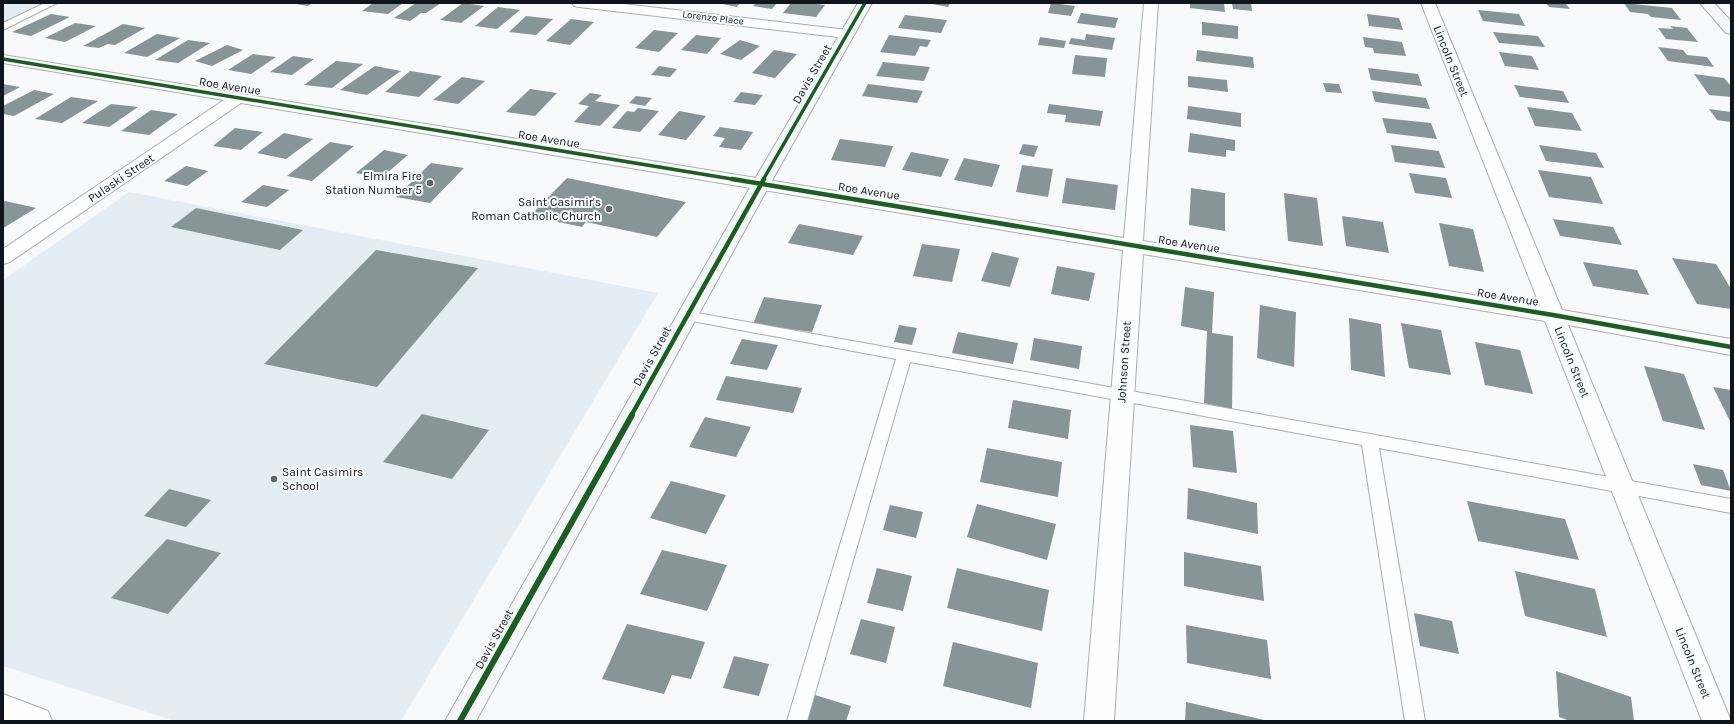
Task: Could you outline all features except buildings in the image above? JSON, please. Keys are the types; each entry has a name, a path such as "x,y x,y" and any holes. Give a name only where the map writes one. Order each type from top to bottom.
{"street":[{"name":"Lorenzo Place","path":"579,3 847,34"},
{"name":"Davis Street","path":"460,721 686,316 865,3"},
{"name":"Johnson Street","path":"1099,721 1132,245 1151,3"},
{"name":"Lincoln Street","path":"1428,3 1717,721"},
{"path":"1707,3 1731,30"},
{"name":"Roe Avenue","path":"3,59 1553,315 1731,347"},
{"name":"Pulaski Street","path":"3,258 239,98"},
{"path":"3,709 37,721"}],"lane":[{"path":"3,27 52,3"},
{"path":"686,316 1731,506"},
{"path":"797,721 904,356"},
{"path":"1369,440 1415,721"}],"shaded area":[{"path":"3,3 44,3 3,23"},
{"name":"Saint Casimirs School","path":"129,192 658,293 401,721 175,721 3,666 3,280"}],"cycle path":[{"path":"460,721 761,184 865,3"},
{"path":"3,59 1553,315 1731,347"}],"place":[{"name":"Elmira Fire Station Number 5","path":"430,183"},
{"name":"Saint Casimir's Roman Catholic Church","path":"609,209"},
{"name":"Saint Casimirs School","path":"274,479"}]}
